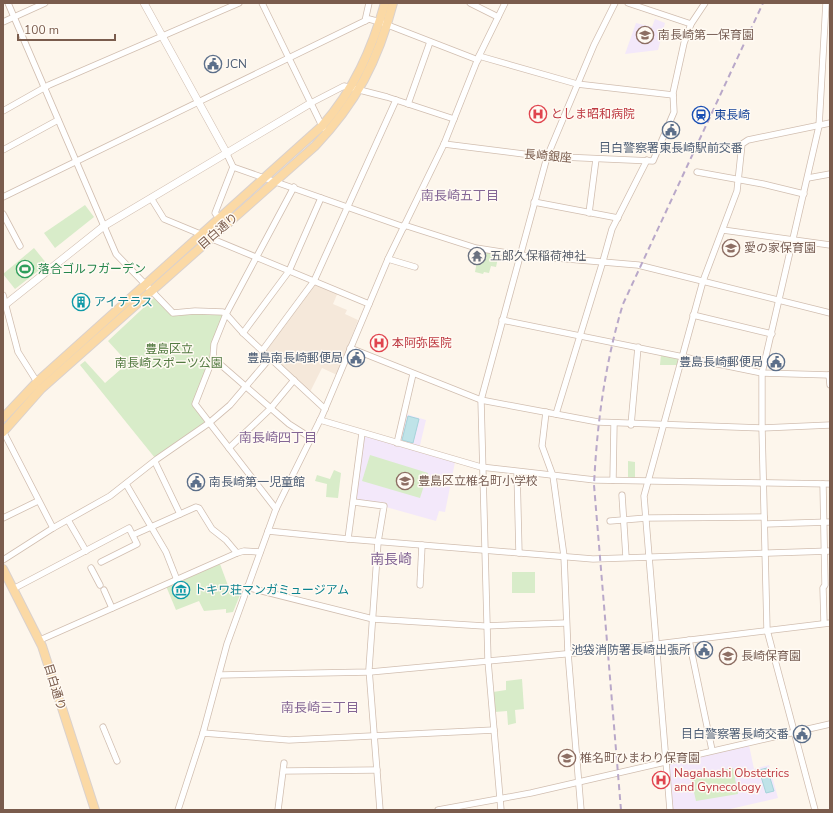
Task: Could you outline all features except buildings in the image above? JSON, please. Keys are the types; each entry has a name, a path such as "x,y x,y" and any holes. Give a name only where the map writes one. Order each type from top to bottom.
{"main road":[{"name":"目白通り","path":"384,23 385,3"},
{"name":"目白通り","path":"3,432 41,388 205,237 273,182 324,130 355,89 366,58 393,3"},
{"name":"目白通り","path":"205,237 220,219 264,179 324,130"},
{"name":"目白通り","path":"3,418 37,382 148,288"},
{"name":"目白通り","path":"3,570 40,640 95,810"}],"street":[{"path":"8,3 116,254 173,313 195,311 223,312 226,314 243,333 325,409"},
{"path":"3,22 45,3"},
{"path":"144,3 233,167 320,198 463,245 520,254 638,265 830,313"},
{"path":"3,111 44,88 239,3"},
{"path":"262,3 324,130"},
{"path":"365,21 369,3"},
{"path":"470,3 498,17"},
{"path":"178,810 220,675 226,644 276,509 325,409 388,259 444,144 478,58 505,3"},
{"path":"501,810 488,661 481,468 481,400 547,157 577,84 615,3"},
{"path":"628,3 691,24"},
{"path":"3,197 197,101 369,19 384,23 430,42 478,58 577,84 673,95 682,51 691,24 705,3"},
{"path":"815,810 767,630 762,374 819,126 826,3"},
{"path":"408,104 430,42"},
{"path":"5,306 104,226 226,152 336,89 344,86 454,118"},
{"name":"長崎銀座","path":"444,144 547,157 653,161 674,112 673,95"},
{"path":"262,351 314,281 396,100"},
{"path":"3,150 58,120"},
{"path":"670,810 644,496 647,481 703,282 734,200 741,148 748,140 830,123"},
{"path":"589,213 596,160"},
{"path":"556,414 579,335 603,261 608,238 647,160"},
{"path":"220,219 215,213 233,167"},
{"path":"697,172 738,179 804,194"},
{"path":"808,178 830,174"},
{"path":"276,509 195,404 213,358 214,344 226,314 294,188"},
{"path":"151,198 164,219 369,304"},
{"path":"243,333 290,271 320,198"},
{"path":"534,202 618,218"},
{"path":"3,214 20,246"},
{"path":"723,230 830,245"},
{"path":"388,259 415,267"},
{"path":"3,295 18,352 37,382"},
{"path":"694,315 772,334"},
{"path":"502,320 682,356 762,374 830,375 830,385"},
{"path":"631,425 638,347"},
{"path":"350,348 481,400 598,422 631,425 762,428 830,425"},
{"path":"213,358 270,409 297,431 311,438"},
{"path":"3,560 53,528 110,496 209,423 246,387 270,358"},
{"path":"397,443 414,374"},
{"path":"229,448 270,409 294,380"},
{"path":"546,412 542,446 553,476 564,556 568,653 582,810"},
{"path":"320,420 481,468 588,480 830,484"},
{"path":"612,480 614,424"},
{"path":"3,432 53,528"},
{"path":"348,539 362,433"},
{"path":"155,462 180,514"},
{"path":"517,472 519,553"},
{"path":"126,484 166,552 177,580"},
{"path":"220,675 370,672 656,644 827,623 823,588 825,585 827,522 823,484"},
{"path":"622,495 626,558"},
{"path":"3,518 38,501"},
{"path":"354,502 384,506 378,542 370,672 380,810"},
{"path":"133,535 150,526 196,507 199,508 212,528 237,553"},
{"path":"610,521 646,518 827,522"},
{"path":"68,520 86,551"},
{"path":"13,589 129,528 137,544 102,562"},
{"path":"268,531 378,542 600,558 827,551"},
{"path":"420,585 422,545"},
{"path":"40,640 237,553 244,551 260,552"},
{"path":"91,568 112,608"},
{"path":"246,587 373,619 487,626 566,623"},
{"path":"689,640 712,750"},
{"path":"438,810 500,798 830,724"},
{"path":"103,727 117,761"},
{"path":"203,733 289,740 494,730"},
{"path":"278,810 284,763"},
{"path":"284,771 377,770"}],"shaded area":[{"path":"655,19 665,23 658,50 625,54 636,23 652,27"},
{"path":"315,283 338,292 333,304 347,310 345,314 358,320 337,375 322,368 310,392 266,351"},
{"path":"406,414 426,420 420,445 417,446 399,441"},
{"name":"豊島区立椎名町小学校","path":"364,436 455,462 445,512 439,511 436,521 386,507 387,503 356,500"},
{"path":"749,745 754,769 769,765 778,798 726,810 672,810 669,763"}],"green space":[{"path":"85,205 94,217 55,248 44,233"},
{"name":"落合ゴルフガーデン","path":"34,248 47,264 15,289 3,274"},
{"path":"479,251 499,254 496,267 491,266 489,273 484,272 483,274 475,272"},
{"name":"豊島区立 南長崎スポーツ公園","path":"155,297 173,315 197,313 223,314 223,316 210,361 193,403 205,420 204,423 155,458 80,365 85,361 105,383 128,363 108,341"},
{"path":"661,354 680,359 678,365 660,365"},
{"path":"370,455 428,473 420,498 362,481"},
{"path":"628,461 635,462 635,479 628,477"},
{"path":"334,470 341,473 338,498 326,497 327,484 315,481 317,475 330,479"},
{"path":"220,564 230,591 240,595 233,612 226,613 226,609 204,611 199,601 176,610 166,586"},
{"path":"512,572 535,572 535,593 512,593"},
{"path":"522,679 524,709 515,710 516,723 508,725 507,711 495,712 493,692 506,690 506,681"},
{"path":"733,768 738,794 696,801 690,775"}],"water":[{"path":"408,416 419,419 413,443 402,440"},
{"path":"767,768 774,791 766,793 759,770"}],"railway":[{"path":"621,810 594,485 597,439 603,393 611,348 623,304 763,3"}],"place":[{"name":"南長崎第一保育園","path":"645,35"},
{"name":"JCN","path":"213,64"},
{"name":"としま昭和病院","path":"538,114"},
{"name":"東長崎","path":"701,115"},
{"name":"目白警察署東長崎駅前交番","path":"671,130"},
{"name":"愛の家保育園","path":"731,248"},
{"name":"五郎久保稲荷神社","path":"477,256"},
{"name":"落合ゴルフガーデン","path":"25,269"},
{"name":"アイテラス","path":"81,302"},
{"name":"本阿弥医院","path":"379,343"},
{"name":"豊島南長崎郵便局","path":"356,358"},
{"name":"豊島長崎郵便局","path":"776,362"},
{"name":"豊島区立椎名町小学校","path":"405,481"},
{"name":"南長崎第一児童館","path":"196,482"},
{"name":"トキワ荘マンガミュージアム","path":"181,590"},
{"name":"池袋消防署長崎出張所","path":"704,650"},
{"name":"長崎保育園","path":"728,656"},
{"name":"目白警察署長崎交番","path":"802,734"},
{"name":"椎名町ひまわり保育園","path":"567,758"},
{"name":"Nagahashi Obstetrics and Gynecology","path":"661,780"}],"district":[{"name":"南長崎五丁目","path":"460,195"},
{"name":"南長崎四丁目","path":"278,437"},
{"name":"南長崎","path":"391,559"},
{"name":"南長崎三丁目","path":"320,707"}]}
